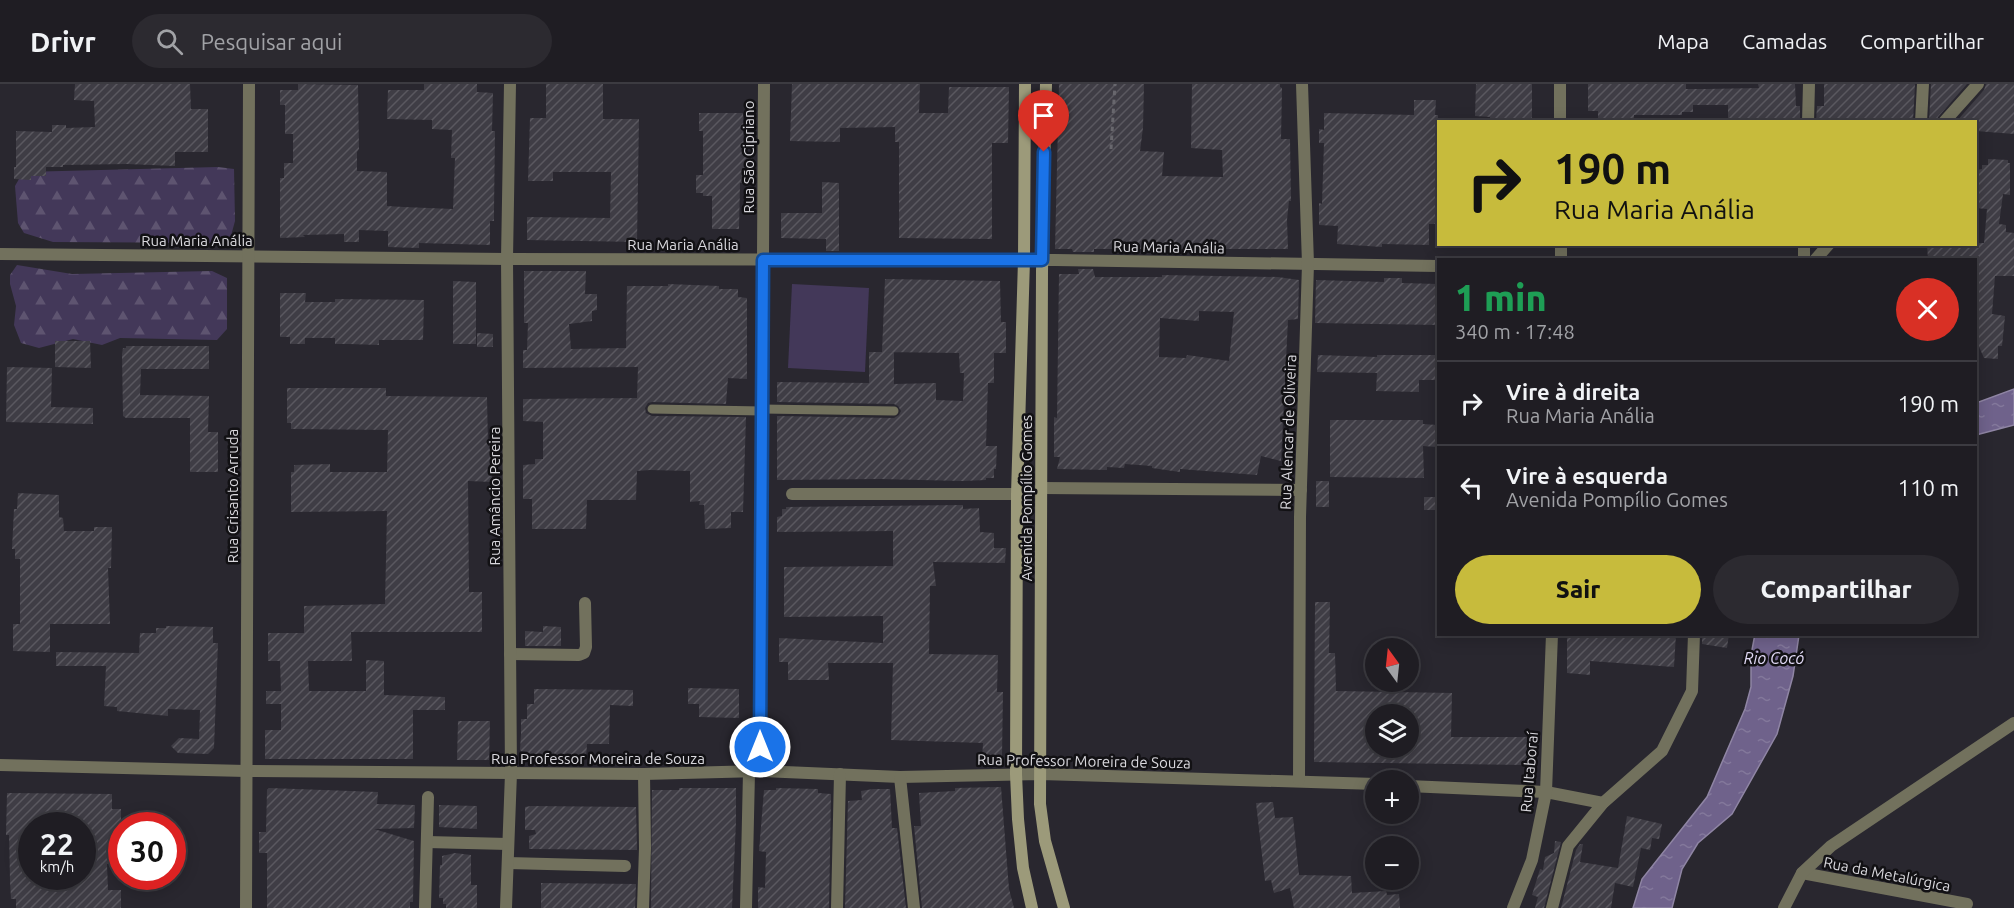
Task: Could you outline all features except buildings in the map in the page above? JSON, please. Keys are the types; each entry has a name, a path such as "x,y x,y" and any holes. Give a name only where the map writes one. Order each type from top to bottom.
{"main road":[{"name":"Avenida Pompílio Gomes","path":"1025,84 1024,260 1017,494 1016,774 1023,868 1032,908"},
{"name":"Avenida Pompílio Gomes","path":"1046,84 1042,260 1040,804 1044,832 1065,908"}],"street":[{"name":"Rua Crisanto Arruda","path":"246,908 249,84"},
{"name":"Rua Amâncio Pereira","path":"506,908 511,773 507,258 510,84"},
{"name":"Rua São Cipriano","path":"746,908 755,771 762,410 764,84"},
{"name":"Rua Alencar de Oliveira","path":"1299,780 1301,490 1308,264 1302,84"},
{"path":"1560,84 1560,120"},
{"path":"1808,120 1809,84"},
{"path":"1921,120 1923,84"},
{"path":"1946,120 1978,84"},
{"path":"1817,258 1827,246"},
{"name":"Rua Maria Anália","path":"0,254 1042,260 1437,266"},
{"path":"1041,488 1301,490"},
{"path":"792,494 1017,494"},
{"path":"510,654 579,655 584,653 586,647 585,603"},
{"name":"Rua Itaboraí","path":"1513,908 1532,860 1545,792 1552,636"},
{"path":"1552,908 1568,846 1603,803 1662,751 1692,691 1694,636"},
{"path":"1784,908 1803,873 1831,846 2014,723"},
{"name":"Rua Professor Moreira de Souza","path":"0,765 246,771 644,774 755,771 900,777 1041,774 1365,783"},
{"path":"643,908 644,774"},
{"path":"837,908 840,774"},
{"path":"900,777 914,908"},
{"path":"1419,786 1545,792 1603,803"},
{"path":"425,908 428,797"},
{"path":"427,842 508,844"},
{"path":"508,863 625,867"},
{"name":"Rua da Metalúrgica","path":"1803,873 1967,904"}],"lane":[{"path":"652,409 894,411"}],"path":[{"path":"1111,148 1115,84"}],"green space":[{"path":"218,167 234,169 235,221 229,243 53,242 24,233 18,223 15,186 23,172"},
{"path":"17,265 72,274 212,271 227,278 227,329 217,340 120,338 102,345 73,339 39,348 21,343 14,325 16,306 10,284 10,275"},
{"path":"792,284 869,288 865,372 788,368"}],"water":[{"path":"2014,389 2014,425 1977,435 1977,403"},
{"name":"Rio Cocó","path":"1755,636 1799,636 1793,676 1777,734 1732,814 1698,843 1682,869 1672,908 1633,908 1642,879 1707,797 1745,709 1751,687 1751,655"}],"route":[{"path":"760,747 763,260 1042,260 1044,152"}]}
